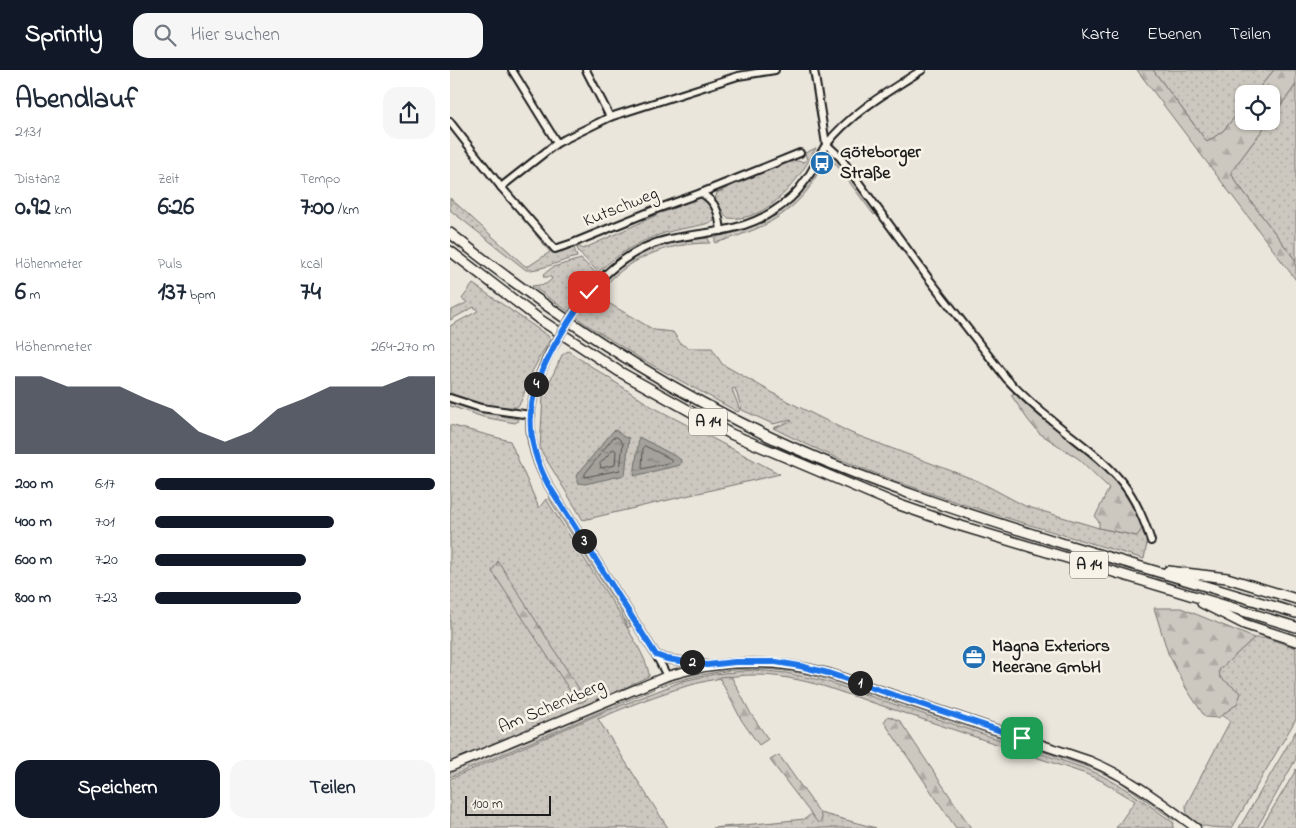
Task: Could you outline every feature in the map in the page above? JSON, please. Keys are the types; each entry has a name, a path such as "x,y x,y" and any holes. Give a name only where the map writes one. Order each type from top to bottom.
{"highway":[{"name":"A 14","path":"450,233 543,304 632,362 721,412 774,438 909,494 993,523 1296,613"},
{"name":"A 14","path":"450,251 538,319 620,372 731,434 894,503 960,525 1296,627"},
{"path":"1151,570 1227,578 1296,600"},
{"path":"1182,593 1244,624 1296,641"}],"main road":[{"name":"Am Schenkberg","path":"450,767 667,676 707,665 753,661 784,663 822,671 872,687 1108,768 1132,782 1196,828"}],"street":[{"path":"512,70 557,144"},
{"path":"586,70 610,117"},
{"path":"450,122 502,187 557,144 610,117 738,73 776,70"},
{"path":"814,70 826,144 840,157 929,279 1012,384 1052,421 1094,454 1126,488 1143,517 1151,541"},
{"path":"667,676 656,655 541,472 535,456 531,415 533,393 539,375 550,352 579,304 602,277 632,254 668,239 732,229 756,221 786,202 806,180 826,144 865,108 922,70"},
{"name":"Kutschweg","path":"502,187 552,247 557,249 800,153"},
{"path":"701,193 715,204 718,210 721,231"},
{"path":"450,398 481,408 531,415"},
{"path":"656,655 667,659 707,665"}],"green space":[{"path":"1137,70 1153,70 1207,142 1223,131 1235,117 1235,130 1262,130 1231,172 1234,179 1296,261 1296,280"},
{"path":"1153,70 1274,70 1262,85 1235,85 1235,117 1223,131 1207,142"},
{"path":"1274,70 1296,70 1296,85 1280,106 1280,85 1262,85"},
{"path":"1296,85 1296,261 1234,179 1231,172 1262,130 1280,130 1280,106"},
{"path":"816,148 791,186 769,206 756,214 742,218 727,218 715,199 717,193 761,171 780,164 792,161 805,161 807,160 805,153"},
{"path":"829,154 838,157 878,212 874,215 835,163 829,160 822,166 806,192 786,211 765,225 715,243 715,237 752,227 781,210 793,200 815,173 825,156"},
{"path":"701,197 712,206 714,221 665,233 644,241 625,251 598,272 579,252 575,244 583,249 657,215 655,212 667,211 689,200"},
{"path":"450,198 525,266 529,266 550,252 535,234 537,233 553,251 573,245 577,257 538,269 526,270 450,210"},
{"path":"708,238 710,243 678,246 648,255 622,270 599,293 605,301 654,330 673,332 681,344 689,348 712,348 722,364 787,401 851,433 978,481 1025,506 1099,528 1136,536 1144,526 1148,538 1144,559 956,502 909,486 817,449 773,428 791,420 773,424 742,410 735,388 732,389 740,410 738,412 641,359 586,324 532,286 546,284 552,279 551,277 543,277 553,267 581,259 596,273 574,301 583,308 583,305 596,289 622,264 652,249 668,244"},
{"path":"473,284 551,338 533,370 523,398 517,407 491,405 450,395 450,326 478,311 474,307 450,320 450,311 468,302 462,299"},
{"path":"568,351 651,406 780,474 583,520 540,449 543,396 562,355"},
{"path":"1016,392 1111,472 1125,489 1144,526 1137,536 1099,528 1099,522 1095,517 1109,488 1079,459 1039,433 1011,395"},
{"path":"450,401 484,412 518,419 518,421 515,423 483,417 450,406"},
{"path":"450,425 510,441 539,508 546,499 618,611 645,661 649,676 589,705 450,764"},
{"path":"548,497 551,497 622,609 631,626 628,628 620,610"},
{"path":"498,561 586,700 578,703 492,571"},
{"path":"1154,608 1181,608 1254,638 1219,670 1220,677 1241,693 1237,704 1218,718 1205,717 1186,688 1168,653"},
{"path":"1254,638 1267,638 1296,648 1296,719 1232,828 1209,827 1190,818 1186,805 1230,721 1221,715 1237,704 1219,677 1219,670"},
{"path":"736,665 784,667 827,676 1092,765 1126,783 1178,819 1174,820 1119,781 1094,769 826,679 783,671 743,669 704,675 661,686 659,684 703,670"},
{"path":"754,670 786,673 825,681 1087,769 1110,780 1143,801 1174,823 1173,828 1116,828 1135,801 1102,781 1086,774 823,686 790,678 756,675 737,676 697,683 655,696 598,719 668,828 450,828 450,779 604,712 683,681 715,674"},
{"path":"731,676 751,714 768,739 759,745 742,721 719,677"},
{"path":"653,686 654,689 450,777 450,772"},
{"path":"888,716 900,721 971,828 956,828 884,722"},
{"path":"1296,731 1296,759 1257,828 1239,828"},
{"path":"779,755 820,813 822,820 818,823 770,760"},
{"path":"1296,769 1296,828 1261,828 1293,775"},
{"path":"820,813 876,828 713,828 805,819 811,814 818,822 821,820"}],"water":[{"path":"616,430 624,437 629,438 625,475 585,484 578,483 576,476 613,431"},
{"path":"639,437 677,457 681,460 680,465 634,476"}],"place":[{"name":"Göteborger Straße","path":"822,163"},
{"name":"Magna Exteriors Meerane GmbH","path":"974,657"}],"route":[{"path":"589,292 579,304 550,352 533,393 531,428 535,456 549,486 656,655 667,659 707,665 753,661 800,666 828,673 1022,738"}]}
